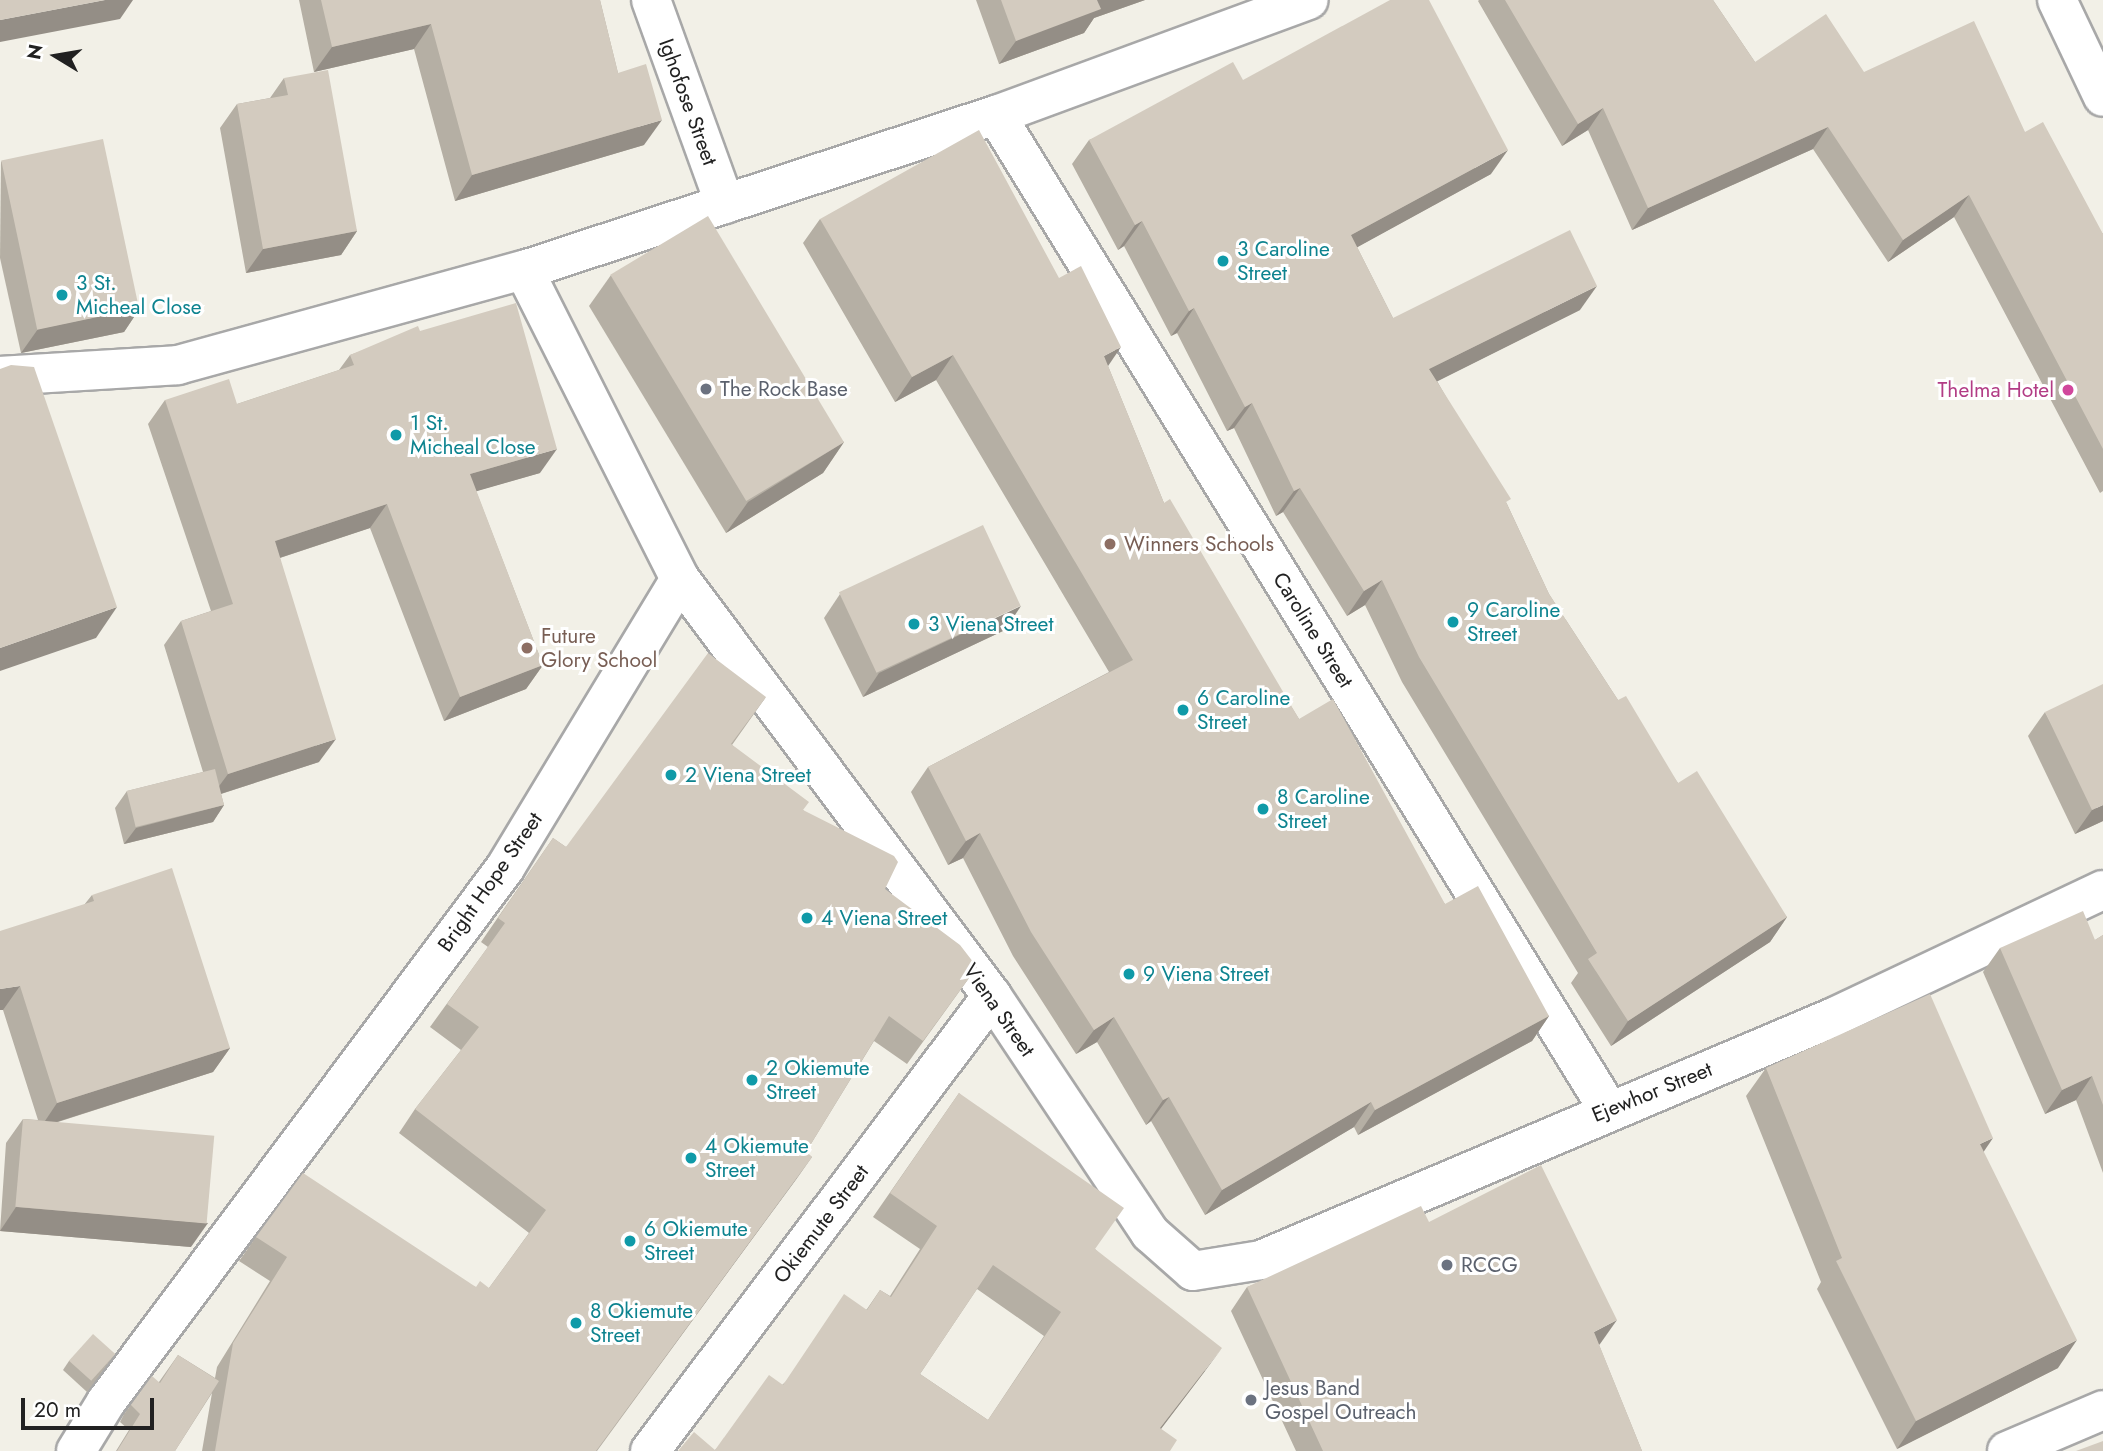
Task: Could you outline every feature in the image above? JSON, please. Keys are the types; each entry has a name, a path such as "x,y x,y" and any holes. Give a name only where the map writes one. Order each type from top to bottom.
{"street":[{"name":"Ighofose Street","path":"652,0 725,204"},
{"path":"0,376 178,365 524,270 996,115 1309,0"},
{"path":"2057,0 2103,97"},
{"name":"Caroline Street","path":"996,115 1608,1109"},
{"path":"524,270 680,579"},
{"name":"Viena Street","path":"680,579 992,996 1150,1233 1193,1271"},
{"name":"Bright Hope Street","path":"76,1451 106,1402 505,868 680,579"},
{"name":"Ejewhor Street","path":"1193,1271 1261,1261 1608,1109 1834,1017 2103,890"},
{"name":"Okiemute Street","path":"650,1451 992,996"},
{"path":"2007,1451 2103,1410"}],"building":[{"path":"0,0 105,0 0,20"},
{"path":"321,0 600,0 618,73 646,64 662,120 472,175 431,24 332,47"},
{"path":"1001,0 1097,0 1101,9 1016,41"},
{"path":"1390,0 1429,0 1508,150 1351,235 1393,318 1570,230 1597,286 1429,369 1511,499 1506,502 1549,594 1618,700 1626,696 1678,783 1697,771 1787,917 1628,1021 1588,959 1597,953 1419,657 1382,580 1364,591 1300,488 1294,491 1252,403 1245,407 1194,308 1189,311 1142,221 1135,225 1089,140 1233,62 1243,80"},
{"path":"1505,0 1713,0 1755,62 1826,14 1864,72 1974,21 2025,132 2043,122 2103,234 2103,449 1969,195 1903,240 1828,127 1648,208 1603,108 1578,124"},
{"path":"328,70 357,231 263,249 237,104 288,95 284,78"},
{"path":"979,130 1059,278 1081,266 1121,347 1104,356 1164,503 1170,499 1299,719 1333,699 1445,904 1478,886 1549,1016 1375,1110 1371,1102 1222,1190 1169,1097 1163,1100 1114,1017 1094,1030 1031,932 980,833 966,841 928,767 1133,660 953,355 912,377 820,219"},
{"name":"3 St. Micheal Close","path":"103,139 139,308 37,330 1,161"},
{"name":"The Rock Base","path":"708,216 844,442 746,501 610,275"},
{"path":"516,303 557,449 470,474 543,665 460,697 387,504 275,541 336,739 228,774 181,621 233,604 165,400 229,379 237,404 354,365 350,355 418,326 420,331"},
{"path":"11,365 34,367 117,607 0,648 0,369"},
{"name":"3 Viena Street","path":"983,525 1021,606 877,673 839,592"},
{"path":"708,653 766,697 731,744 809,802 803,810 894,856 898,862 885,889 960,945 977,967 923,1041 889,1016 806,1152 812,1157 596,1451 215,1451 233,1343 287,1257 256,1237 303,1173 476,1287 480,1281 489,1288 546,1210 415,1109 479,1027 447,1004 505,923 498,918 553,838 566,847"},
{"path":"2103,684 2103,805 2092,810 2045,712"},
{"path":"215,769 224,805 136,827 127,791"},
{"path":"172,868 230,1048 57,1103 20,986 0,989 0,931 94,901 92,895"},
{"path":"2083,911 2095,940 2103,935 2103,1105 2092,1076 2062,1090 2000,948"},
{"path":"1930,994 1993,1138 1980,1144 2077,1340 1916,1421 1836,1261 1842,1258 1766,1068"},
{"path":"959,1093 1124,1208 1095,1249 1222,1348 1160,1428 1177,1440 1170,1451 678,1451 694,1432 715,1450 769,1375 783,1385 844,1294 867,1310 880,1290 891,1297 937,1226 890,1193","holes":["993,1265 1061,1312 988,1420 920,1374"]},
{"path":"23,1119 214,1136 207,1223 15,1207"},
{"path":"1541,1165 1617,1320 1594,1332 1642,1451 1323,1451 1247,1287 1421,1206 1429,1222"},
{"path":"93,1334 115,1354 91,1381 69,1361"},
{"path":"178,1355 219,1381 175,1451 117,1451 140,1414 131,1405 152,1376 160,1383"},
{"path":"2103,1441 2103,1451 2076,1451"}],"place":[{"name":"3 Caroline Street","path":"1223,261"},
{"name":"3 St. Micheal Close","path":"62,295"},
{"name":"The Rock Base","path":"706,389"},
{"name":"Thelma Hotel","path":"2068,390"},
{"name":"1 St. Micheal Close","path":"396,435"},
{"name":"Winners Schools","path":"1110,544"},
{"name":"9 Caroline Street","path":"1453,622"},
{"name":"3 Viena Street","path":"914,624"},
{"name":"Future Glory School","path":"527,648"},
{"name":"6 Caroline Street","path":"1183,710"},
{"name":"2 Viena Street","path":"671,775"},
{"name":"8 Caroline Street","path":"1263,809"},
{"name":"4 Viena Street","path":"807,918"},
{"name":"9 Viena Street","path":"1129,974"},
{"name":"2 Okiemute Street","path":"752,1080"},
{"name":"4 Okiemute Street","path":"691,1158"},
{"name":"6 Okiemute Street","path":"630,1241"},
{"name":"RCCG","path":"1447,1265"},
{"name":"8 Okiemute Street","path":"576,1323"},
{"name":"Jesus Band Gospel Outreach","path":"1251,1400"}]}
